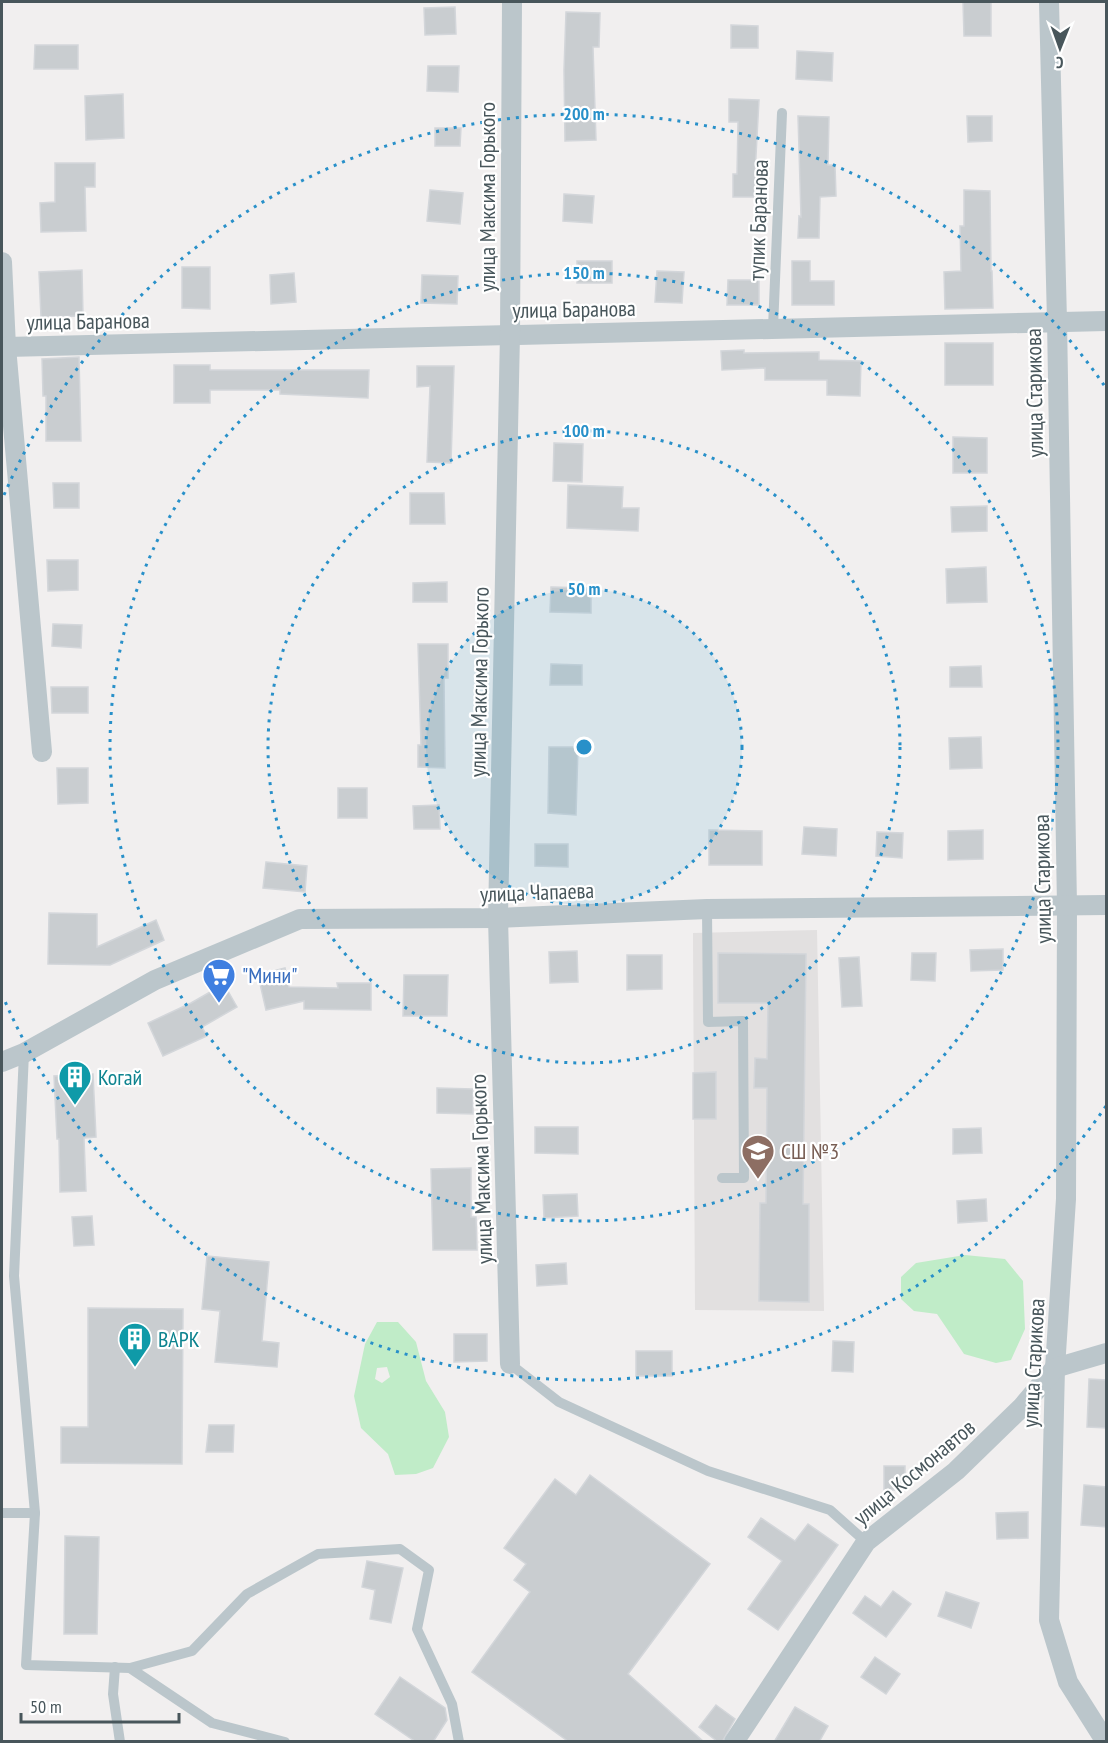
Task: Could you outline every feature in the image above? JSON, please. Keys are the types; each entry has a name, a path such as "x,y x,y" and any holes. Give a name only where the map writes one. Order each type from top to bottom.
{"street":[{"name":"улица Максима Горького","path":"510,1364 498,918 510,334 512,2"},
{"name":"улица Старикова","path":"1049,2 1067,906 1066,1199 1055,1368 1049,1620 1068,1682 1106,1742"},
{"path":"2,262 4,351 42,752"},
{"name":"улица Баранова","path":"4,351 510,334 1107,321"},
{"name":"улица Чапаева","path":"2,1062 24,1053 155,980 300,919 498,918 707,909 1107,905"},
{"path":"1055,1368 1107,1353"},
{"name":"улица Космонавтов","path":"734,1742 867,1542 956,1471 1022,1407 1055,1368"}],"lane":[{"name":"тупик Баранова","path":"773,328 782,113"},
{"path":"707,909 708,1022 743,1022 744,1178 722,1178"},
{"path":"24,1053 14,1276 35,1513 26,1665 130,1668 192,1651 247,1594 318,1554 400,1549 429,1570 417,1629 452,1704 459,1742"},
{"path":"510,1364 559,1402 708,1471 830,1510 867,1542"},
{"path":"2,1513 35,1513"},
{"path":"115,1667 112,1694 120,1742"},
{"path":"130,1668 212,1723 285,1742"}],"shaded area":[{"name":"СШ №3","path":"817,930 824,1311 695,1310 693,933"}],"green space":[{"path":"965,1255 1005,1259 1023,1281 1025,1329 1011,1360 996,1363 964,1354 937,1314 914,1311 901,1299 901,1277 916,1263"},
{"path":"377,1322 398,1322 416,1342 426,1381 445,1412 449,1437 433,1468 416,1474 395,1475 388,1454 361,1428 354,1396 365,1344","holes":["387,1367 390,1377 382,1383 375,1379 377,1368"]}],"building":[{"path":"963,2 991,2 991,36 964,36"},
{"path":"455,7 456,34 425,35 424,8"},
{"path":"566,12 600,13 599,47 593,47 596,140 565,141"},
{"path":"731,25 758,26 758,48 731,48"},
{"path":"35,45 78,45 78,69 34,69"},
{"path":"797,51 833,53 832,81 796,79"},
{"path":"428,66 459,66 458,92 427,91"},
{"path":"123,94 124,138 86,140 85,96"},
{"path":"729,99 759,100 755,174 760,173 760,197 733,197 733,174 737,174 738,122 729,122"},
{"path":"798,116 829,117 828,165 835,165 836,196 820,197 819,238 798,238 799,216 801,217"},
{"path":"967,116 992,116 992,141 968,142"},
{"path":"435,128 461,128 460,146 435,146"},
{"path":"55,163 95,163 95,187 85,187 86,231 41,232 40,203 55,202"},
{"path":"430,190 463,193 460,224 427,221"},
{"path":"964,190 990,191 993,308 945,309 944,272 961,271 960,226 964,226"},
{"path":"564,194 594,196 592,223 563,221"},
{"path":"577,261 612,261 612,283 577,283"},
{"path":"792,261 810,261 810,281 834,281 834,305 792,305"},
{"path":"182,267 210,267 210,309 182,308"},
{"path":"82,270 83,316 41,317 39,272"},
{"path":"657,271 684,272 682,303 655,302"},
{"path":"294,273 296,302 271,304 270,275"},
{"path":"422,275 458,276 457,304 421,303"},
{"path":"728,280 759,280 759,305 727,305"},
{"path":"945,343 993,343 993,385 945,385"},
{"path":"744,350 744,353 819,352 819,360 861,361 860,396 827,395 827,380 765,380 765,368 722,370 721,351"},
{"path":"79,357 81,441 46,441 46,396 43,396 42,359"},
{"path":"174,365 210,365 210,370 369,370 368,398 280,394 280,390 210,390 210,403 174,403"},
{"path":"417,366 454,366 451,463 427,462 430,386 417,387"},
{"path":"953,437 987,438 987,473 953,473"},
{"path":"554,443 583,444 582,482 553,481"},
{"path":"53,483 79,483 79,508 54,508"},
{"path":"568,485 623,487 622,508 639,508 638,531 567,528"},
{"path":"410,493 444,493 445,524 410,524"},
{"path":"987,506 987,531 952,532 951,507"},
{"path":"47,560 78,560 78,590 48,591"},
{"path":"986,567 987,602 947,603 946,569"},
{"path":"447,582 447,602 413,602 413,583"},
{"path":"551,587 591,588 591,613 550,612"},
{"path":"53,624 82,625 81,648 52,646"},
{"path":"418,644 448,644 448,678 444,678 445,768 418,767 418,745 421,745"},
{"path":"551,664 582,665 582,685 550,685"},
{"path":"981,666 982,687 950,687 950,667"},
{"path":"51,687 88,687 88,713 52,713"},
{"path":"981,737 982,768 950,769 949,738"},
{"path":"549,747 578,747 576,815 548,813"},
{"path":"57,768 88,768 88,803 58,804"},
{"path":"338,788 367,788 367,818 338,818"},
{"path":"439,805 440,829 414,829 413,806"},
{"path":"804,827 837,829 836,856 802,854"},
{"path":"709,830 762,831 762,865 709,865"},
{"path":"983,830 983,859 948,860 948,831"},
{"path":"877,832 903,833 902,858 876,856"},
{"path":"535,844 568,844 568,867 535,866"},
{"path":"266,862 307,866 305,892 263,888"},
{"path":"49,913 97,914 97,947 156,920 164,940 110,965 48,964"},
{"path":"1003,949 1003,970 971,971 970,950"},
{"path":"577,951 578,982 550,983 549,952"},
{"path":"718,953 806,954 803,1204 809,1204 809,1302 759,1301 760,1203 766,1203 767,1088 754,1088 755,1058 767,1059 768,1003 718,1003"},
{"path":"912,953 936,953 935,981 911,980"},
{"path":"627,955 662,955 662,989 627,990"},
{"path":"859,957 862,1006 842,1007 839,958"},
{"path":"285,968 289,987 338,988 337,983 371,983 371,1010 304,1009 304,1001 266,1010 258,975"},
{"path":"404,975 448,975 447,1016 403,1016"},
{"path":"224,984 237,1007 202,1027 207,1036 163,1056 148,1023 191,1003"},
{"path":"716,1072 716,1119 693,1119 693,1073"},
{"name":"Когай","path":"93,1074 96,1137 84,1138 86,1191 60,1192 54,1076"},
{"path":"437,1088 473,1089 473,1114 437,1113"},
{"path":"535,1127 578,1127 578,1154 535,1153"},
{"path":"981,1128 982,1153 953,1154 953,1129"},
{"path":"471,1168 471,1217 476,1217 477,1250 433,1250 431,1169"},
{"path":"577,1194 578,1216 544,1218 543,1195"},
{"path":"986,1199 987,1221 958,1223 957,1201"},
{"path":"92,1216 94,1245 74,1246 72,1217"},
{"path":"207,1256 269,1262 262,1341 279,1343 277,1367 215,1362 220,1311 202,1309"},
{"path":"566,1263 567,1284 537,1286 536,1265"},
{"name":"ВАРК","path":"88,1308 183,1309 182,1464 61,1463 61,1427 88,1427"},
{"path":"454,1334 487,1334 487,1361 454,1362"},
{"path":"833,1341 854,1342 853,1372 832,1371"},
{"path":"636,1351 672,1351 672,1376 636,1376"},
{"path":"1089,1379 1107,1380 1107,1428 1087,1427"},
{"path":"209,1425 234,1425 233,1452 206,1452"},
{"path":"884,1466 905,1466 905,1490 884,1490"},
{"path":"590,1475 710,1564 628,1674 704,1742 569,1742 472,1672 530,1592 514,1580 526,1564 504,1548 555,1479 576,1495"},
{"path":"1084,1485 1107,1487 1107,1527 1081,1525"},
{"path":"1028,1512 1028,1538 997,1539 996,1513"},
{"path":"761,1518 795,1541 808,1524 838,1545 778,1630 748,1609 782,1561 748,1537"},
{"path":"65,1536 99,1537 97,1634 64,1634"},
{"path":"367,1561 403,1568 391,1623 370,1619 375,1590 362,1587"},
{"path":"893,1591 911,1604 886,1637 853,1613 865,1596 881,1607"},
{"path":"946,1592 979,1603 971,1628 938,1616"},
{"path":"875,1657 900,1674 886,1694 861,1677"},
{"path":"400,1677 445,1708 447,1720 433,1742 416,1742 375,1714"},
{"path":"716,1705 735,1719 722,1742 718,1742 699,1727"},
{"path":"795,1707 828,1726 819,1742 774,1742"}],"place":[{"name":"\"Мини\"","path":"219,1004"},
{"name":"Когай","path":"75,1106"},
{"name":"СШ №3","path":"758,1180"},
{"name":"ВАРК","path":"135,1368"}]}
